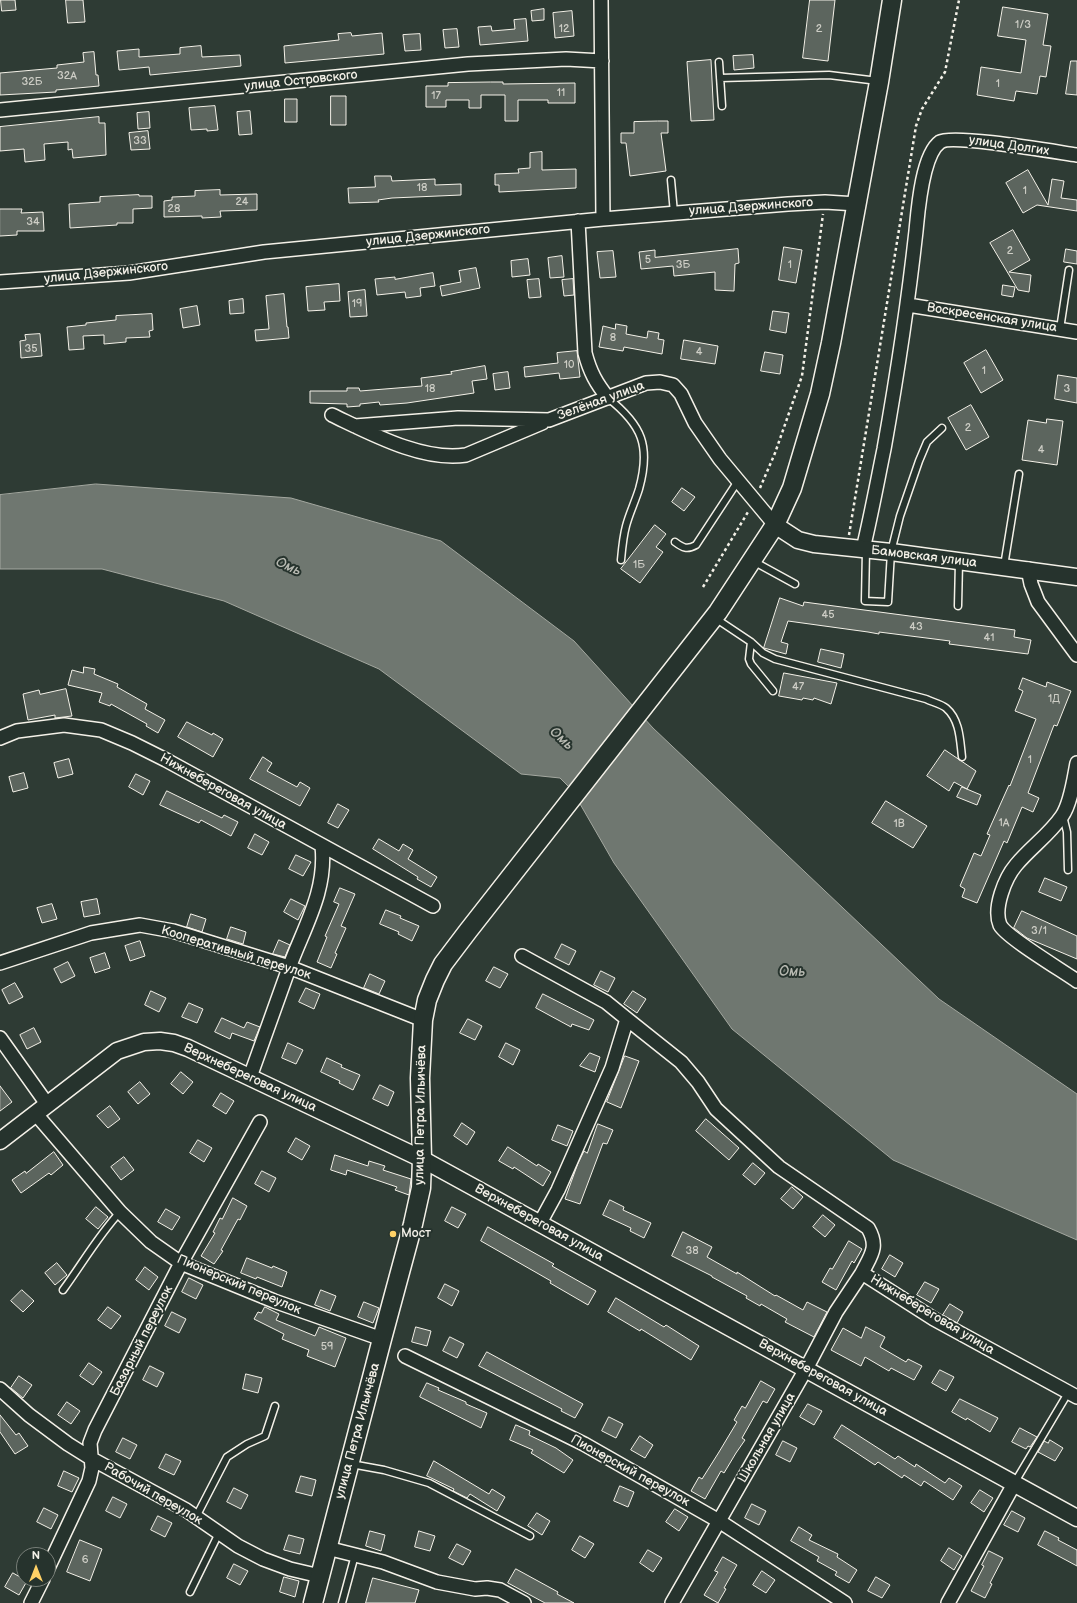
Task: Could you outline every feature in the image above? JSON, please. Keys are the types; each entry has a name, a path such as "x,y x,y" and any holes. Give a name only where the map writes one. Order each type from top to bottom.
{"main road":[{"name":"улица Петра Ильичёва","path":"313,1603 413,1224 420,1188 422,1159 420,1078 423,1020 427,1000 435,980 444,964 522,860 714,617 775,525 792,488 820,394 857,204 892,0"}],"street":[{"path":"601,0 603,219"},
{"name":"улица Островского","path":"0,110 468,64 566,59 602,61"},
{"name":"улица Долгих","path":"908,305 922,181 930,153 940,142 955,139 973,140 1077,155"},
{"name":"улица Дзержинского","path":"0,282 129,273 264,252 578,221 825,202 857,204"},
{"path":"578,221 586,353 590,371 597,385 608,398"},
{"path":"858,549 874,508 895,390 908,305"},
{"name":"Воскресенская улица","path":"908,305 1077,332"},
{"name":"Зелёная улица","path":"355,426 458,418 549,420 646,383 660,382 673,385 681,394 695,423 720,459 775,525"},
{"path":"332,415 396,444 439,456 453,457 466,455 549,420"},
{"name":"Бамовская улица","path":"775,525 798,540 814,544 959,560 1077,577"},
{"path":"1028,569 1031,584 1038,602 1077,655"},
{"name":"Нижнебереговая улица","path":"0,738 17,731 64,725 101,730 166,760 433,906"},
{"path":"1077,763 1074,790 1063,814 1043,840 1015,866 1001,892 998,908 1000,925 1014,938 1077,980"},
{"path":"250,1077 289,968 318,897 323,874 322,846"},
{"name":"Кооперативный переулок","path":"0,963 91,933 140,925 173,931 289,968 423,1020"},
{"name":"Нижнебереговая улица","path":"522,956 606,1002 681,1062 698,1082 716,1109 779,1167 868,1228 874,1237 874,1249 862,1273 934,1319 1072,1395"},
{"path":"540,1223 558,1190 612,1068 627,1019"},
{"name":"Пионерский переулок","path":"0,1038 41,1108 120,1212 151,1242 181,1263 274,1301 382,1339"},
{"name":"Верхнебереговая улица","path":"0,1141 117,1051 144,1042 160,1041 174,1043 188,1048 422,1159 1077,1518"},
{"name":"Базарный переулок","path":"56,1551 88,1482 92,1468 90,1443 95,1430 181,1263 260,1122"},
{"name":"Школьная улица","path":"672,1603 806,1369 836,1312 862,1273"},
{"name":"Пионерский переулок","path":"405,1356 584,1444 719,1521 845,1603"},
{"name":"Рабочий переулок","path":"0,1388 30,1415 92,1459 144,1486 196,1517 238,1546 262,1559 290,1569 320,1576"},
{"path":"948,1603 1014,1484"},
{"path":"327,1548 383,1562 436,1582 500,1590 524,1603"},
{"path":"31,1603 39,1587"}],"lane":[{"path":"719,62 722,106"},
{"path":"720,78 829,75 879,82"},
{"path":"671,180 674,213"},
{"path":"1060,329 1069,270"},
{"path":"608,398 633,421 640,432 644,455 643,472 639,490 626,527 621,560"},
{"path":"858,549 864,601 888,602 891,552 900,516 927,442 942,428"},
{"path":"1004,566 1019,474"},
{"path":"675,542 683,548 690,549 696,545 738,481"},
{"path":"752,560 795,584"},
{"path":"958,606 959,560"},
{"path":"714,617 751,642 763,653 776,659 926,699 945,707 954,718 960,736 962,757"},
{"path":"751,642 749,659 751,664 774,691"},
{"path":"1063,814 1067,832 1068,870"},
{"path":"63,1290 82,1265 103,1230 120,1212"},
{"path":"1014,1484 1072,1395"},
{"path":"196,1517 227,1457 247,1444 265,1436 275,1406"},
{"path":"349,1463 384,1470 430,1483 530,1536"},
{"path":"190,1592 219,1533"},
{"path":"342,1603 355,1555"}],"path":[{"path":"858,549 916,126 922,109 945,72 959,0"},
{"path":"703,587 754,501 776,454 802,376 825,202"}],"water":[{"name":"Омь","path":"96,484 291,498 441,541 574,641 653,728 939,999 1077,1094 1077,1240 893,1160 732,1029 614,863 572,790 560,778 521,774 379,669 224,601 102,569 0,569 0,495"}],"building":[{"path":"1,0 15,0 16,10 2,11"},
{"path":"66,0 83,0 85,22 68,23"},
{"path":"810,0 835,0 828,61 803,58"},
{"path":"1003,7 1048,14 1043,45 1051,46 1046,77 1040,76 1037,94 1016,91 1014,101 977,95 981,67 1021,73 1026,40 998,36"},
{"path":"544,9 544,20 532,21 531,11"},
{"path":"572,11 574,36 555,38 553,13"},
{"path":"526,19 528,41 480,45 478,27 491,26 492,31 515,29 514,20"},
{"path":"457,29 459,47 445,48 443,30"},
{"path":"351,33 352,36 382,33 384,54 285,63 284,46 339,40 338,34"},
{"path":"420,34 421,50 405,51 403,35"},
{"path":"201,46 202,57 240,55 241,66 150,75 149,67 119,70 117,51 139,49 139,57 180,54 180,48"},
{"path":"94,52 96,75 98,75 99,86 56,90 56,92 0,95 0,73 57,68 57,65 84,62 83,53"},
{"path":"753,55 754,68 734,70 733,56"},
{"path":"711,60 714,120 691,121 687,62"},
{"path":"1071,61 1077,61 1077,95 1066,94"},
{"path":"503,82 503,84 575,83 575,103 548,103 548,100 518,100 518,121 505,121 505,95 481,95 481,108 469,108 469,100 446,100 446,107 426,107 426,86 448,86 448,83"},
{"path":"331,96 346,96 346,125 331,125"},
{"path":"285,99 297,99 297,122 285,122"},
{"path":"215,106 218,130 191,130 189,108"},
{"path":"250,111 252,134 239,135 237,112"},
{"path":"149,112 150,128 138,129 137,113"},
{"path":"99,117 99,123 105,123 106,155 73,158 72,149 68,150 68,142 44,144 45,160 25,162 24,149 0,151 0,127"},
{"path":"668,121 668,133 661,133 666,171 630,176 626,143 621,143 621,133 634,133 634,122"},
{"path":"148,131 150,149 131,150 129,133"},
{"path":"542,152 542,170 576,169 576,188 499,192 499,185 495,185 495,174 519,173 518,169 530,168 530,153"},
{"path":"1028,170 1048,205 1052,179 1064,181 1061,198 1077,200 1077,211 1037,205 1023,213 1006,183"},
{"path":"375,176 391,176 392,181 435,179 435,185 461,184 461,195 392,198 378,200 379,202 349,203 348,188 375,187"},
{"path":"220,190 220,195 257,194 257,210 220,211 221,217 164,217 164,201 172,200 172,197 195,196 195,191"},
{"path":"139,195 152,196 152,208 133,209 133,223 117,223 117,225 70,228 69,204 100,202 100,197"},
{"path":"0,209 22,209 21,213 43,212 44,231 17,231 17,235 0,236"},
{"path":"1013,230 1030,260 1009,272 1031,275 1029,292 1018,290 990,243"},
{"path":"784,247 802,250 796,283 779,280"},
{"path":"738,249 739,263 735,264 734,291 715,290 715,272 674,276 673,266 641,269 639,252 655,250 655,257"},
{"path":"1066,249 1077,251 1077,264 1064,262"},
{"path":"613,251 616,277 600,278 597,252"},
{"path":"562,256 564,277 550,278 548,258"},
{"path":"528,259 530,275 512,277 511,261"},
{"path":"476,268 480,288 442,296 440,286 461,282 459,271"},
{"path":"433,273 435,286 420,288 421,296 406,298 405,292 377,295 375,279 395,277 395,279"},
{"path":"539,279 541,297 529,298 527,280"},
{"path":"573,279 574,295 564,296 562,280"},
{"path":"339,284 340,301 324,302 325,310 308,311 306,287"},
{"path":"1003,285 1015,287 1013,297 1002,295"},
{"path":"365,290 367,316 350,317 348,292"},
{"path":"284,294 289,338 256,341 255,330 269,329 266,296"},
{"path":"243,299 244,313 230,314 229,301"},
{"path":"197,306 200,325 183,328 180,309"},
{"path":"773,311 789,313 786,333 770,330"},
{"path":"152,314 153,330 149,331 150,337 126,338 126,342 104,344 104,335 83,336 84,349 69,350 67,327 86,325 86,323 116,320 116,316"},
{"path":"616,324 627,326 626,334 647,338 648,331 659,333 658,339 664,340 662,354 624,347 623,351 599,347 603,326 615,329"},
{"path":"40,334 42,356 21,358 20,341 26,340 25,335"},
{"path":"684,340 718,346 715,364 681,359"},
{"path":"986,350 1003,380 981,393 964,363"},
{"path":"577,351 580,377 560,379 559,373 525,377 524,367 558,363 557,353"},
{"path":"765,352 783,355 780,374 761,371"},
{"path":"485,366 487,379 472,381 474,393 407,403 380,405 379,402 347,407 347,404 310,403 310,391 347,391 347,388 359,388 360,391 422,386 421,378 452,374 451,372"},
{"path":"508,372 510,388 495,390 493,374"},
{"path":"1058,375 1077,378 1077,403 1055,399"},
{"path":"971,405 989,437 966,450 948,418"},
{"path":"1047,419 1063,421 1057,465 1022,460 1028,420 1046,423"},
{"path":"682,488 695,497 684,511 672,502"},
{"path":"655,525 666,534 656,547 663,552 640,583 621,569"},
{"path":"780,598 803,606 804,602 1015,630 1014,637 1031,640 1028,654 949,644 950,641 879,632 879,634 788,621 781,642 788,644 786,654 764,648"},
{"path":"821,649 844,654 841,668 818,662"},
{"path":"84,667 95,669 94,674 118,684 117,687 147,704 145,709 165,720 158,733 146,726 147,724 111,704 110,706 99,702 102,693 68,685 72,670 83,673"},
{"path":"784,673 837,683 831,704 814,698 813,700 803,698 802,700 779,696"},
{"path":"1023,678 1046,687 1047,682 1071,691 1057,726 1054,725 1028,793 1039,798 1033,812 1022,807 1007,843 1004,841 977,903 962,897 965,889 960,886 974,853 981,856 990,835 987,834 1009,785 1010,786 1036,719 1015,711 1023,691 1019,689"},
{"path":"66,689 72,716 55,718 55,715 28,720 23,694 39,690 40,694"},
{"path":"187,722 223,739 213,757 178,737"},
{"path":"945,750 976,771 967,789 954,782 949,791 927,776"},
{"path":"263,757 272,763 267,771 297,787 300,782 310,788 300,806 250,779"},
{"path":"69,759 73,774 58,778 54,763"},
{"path":"24,773 28,788 13,792 9,777"},
{"path":"136,774 150,781 143,795 129,787"},
{"path":"962,787 981,795 977,805 957,797"},
{"path":"167,791 222,818 224,815 238,822 231,836 201,820 199,823 160,805"},
{"path":"886,801 927,826 913,848 872,823"},
{"path":"338,804 349,810 338,828 328,823"},
{"path":"255,834 269,842 262,855 248,848"},
{"path":"379,839 399,851 403,844 413,850 408,859 437,877 431,887 417,879 418,877 373,849"},
{"path":"296,855 311,862 303,876 289,869"},
{"path":"1045,878 1067,887 1061,901 1039,892"},
{"path":"340,888 355,894 341,926 346,928 335,953 337,954 331,968 317,962 327,937 325,936 339,904 334,902"},
{"path":"97,899 100,914 84,917 81,902"},
{"path":"291,899 305,906 298,920 284,912"},
{"path":"52,904 57,919 42,923 37,908"},
{"path":"386,910 419,926 412,941 398,934 399,932 380,924"},
{"path":"1022,911 1077,936 1077,959 1027,938 1014,928"},
{"path":"191,914 206,919 202,932 187,927"},
{"path":"231,927 246,932 243,944 227,939"},
{"path":"279,940 290,945 285,957 273,954"},
{"path":"140,941 145,956 130,961 125,946"},
{"path":"562,944 576,951 569,965 555,958"},
{"path":"105,953 110,968 95,973 90,958"},
{"path":"68,962 75,976 61,983 54,969"},
{"path":"494,967 508,974 500,988 486,981"},
{"path":"601,971 615,978 608,992 594,985"},
{"path":"370,974 385,981 379,994 364,988"},
{"path":"15,983 23,997 9,1004 2,990"},
{"path":"306,988 320,994 314,1009 299,1002"},
{"path":"151,991 166,998 159,1012 145,1005"},
{"path":"633,991 646,999 637,1013 624,1004"},
{"path":"543,994 594,1020 589,1030 572,1024 571,1027 536,1008"},
{"path":"189,1003 203,1009 197,1023 182,1017"},
{"path":"222,1018 244,1028 247,1022 260,1027 254,1041 232,1033 230,1039 215,1032"},
{"path":"468,1019 482,1026 475,1040 460,1033"},
{"path":"34,1028 41,1042 27,1049 20,1035"},
{"path":"288,1043 303,1050 296,1064 282,1058"},
{"path":"506,1043 520,1050 513,1065 499,1057"},
{"path":"590,1053 600,1057 595,1072 580,1066"},
{"path":"625,1056 639,1061 621,1108 607,1102"},
{"path":"327,1058 342,1065 341,1067 360,1075 353,1090 339,1083 340,1081 321,1072"},
{"path":"181,1072 193,1082 183,1094 171,1084"},
{"path":"140,1082 150,1094 138,1104 128,1092"},
{"path":"380,1085 394,1092 388,1106 373,1099"},
{"path":"0,1086 12,1102 0,1111"},
{"path":"221,1093 234,1101 226,1114 213,1106"},
{"path":"110,1106 120,1119 108,1128 97,1116"},
{"path":"706,1119 739,1148 729,1160 696,1131"},
{"path":"462,1123 475,1132 467,1145 454,1136"},
{"path":"598,1124 613,1130 607,1144 603,1143 580,1204 565,1199 578,1163 584,1151 587,1153"},
{"path":"558,1125 573,1131 567,1146 552,1140"},
{"path":"296,1138 310,1146 302,1160 288,1152"},
{"path":"198,1140 212,1148 204,1162 190,1153"},
{"path":"508,1147 537,1166 538,1164 551,1172 543,1186 514,1167 513,1169 499,1161"},
{"path":"54,1152 63,1165 51,1175 49,1173 21,1193 12,1180 25,1171 26,1173"},
{"path":"335,1155 368,1166 369,1161 385,1166 383,1170 411,1179 409,1195 395,1190 397,1187 347,1170 346,1175 331,1170"},
{"path":"124,1157 134,1170 121,1180 111,1167"},
{"path":"753,1163 765,1173 755,1185 743,1175"},
{"path":"262,1171 276,1178 269,1192 255,1184"},
{"path":"792,1187 803,1197 793,1209 781,1199"},
{"path":"233,1198 247,1206 221,1250 223,1251 214,1264 201,1256 215,1233 213,1232 220,1218 222,1219"},
{"path":"610,1200 624,1207 623,1210 651,1223 644,1238 630,1231 631,1228 603,1215"},
{"path":"96,1207 108,1217 98,1229 86,1219"},
{"path":"452,1207 466,1214 458,1228 445,1221"},
{"path":"166,1209 180,1217 172,1230 158,1222"},
{"path":"823,1215 835,1225 825,1237 813,1227"},
{"path":"488,1227 554,1264 552,1266 596,1291 588,1305 550,1283 551,1281 481,1241"},
{"path":"683,1232 712,1247 707,1257 737,1274 737,1272 775,1296 776,1295 803,1310 807,1302 827,1312 814,1337 785,1322 787,1319 761,1304 760,1306 746,1298 747,1296 712,1276 672,1256"},
{"path":"849,1241 862,1249 854,1263 852,1261 836,1290 822,1282 830,1268 832,1269"},
{"path":"890,1255 903,1263 895,1277 882,1269"},
{"path":"247,1258 287,1272 282,1287 257,1277 256,1279 241,1273"},
{"path":"57,1263 67,1275 55,1285 45,1273"},
{"path":"145,1267 158,1277 149,1290 136,1280"},
{"path":"189,1278 203,1285 196,1299 182,1292"},
{"path":"925,1282 939,1289 931,1303 917,1295"},
{"path":"445,1284 459,1291 452,1306 438,1298"},
{"path":"22,1290 34,1301 23,1312 11,1301"},
{"path":"321,1290 336,1296 330,1311 315,1305"},
{"path":"616,1298 664,1327 666,1325 699,1346 691,1360 641,1329 640,1331 608,1312"},
{"path":"364,1302 379,1308 373,1323 358,1317"},
{"path":"950,1304 963,1312 957,1323 943,1315"},
{"path":"108,1307 121,1316 111,1329 98,1320"},
{"path":"265,1307 279,1314 276,1320 315,1336 319,1327 346,1338 335,1367 307,1356 309,1350 282,1339 284,1334 254,1319 258,1312 261,1313"},
{"path":"172,1312 186,1319 179,1333 165,1326"},
{"path":"416,1327 431,1331 427,1346 412,1342"},
{"path":"866,1327 885,1337 880,1347 906,1362 908,1359 922,1366 914,1380 891,1368 889,1371 865,1357 861,1366 831,1350 843,1328 861,1338"},
{"path":"450,1337 464,1344 457,1358 443,1351"},
{"path":"487,1352 583,1404 575,1418 561,1411 562,1409 479,1366"},
{"path":"89,1363 102,1372 93,1385 80,1376"},
{"path":"150,1366 164,1373 157,1387 143,1380"},
{"path":"940,1370 954,1377 946,1391 932,1383"},
{"path":"246,1374 262,1378 258,1393 243,1389"},
{"path":"19,1376 32,1385 23,1398 11,1388"},
{"path":"761,1381 775,1389 767,1403 763,1401 742,1438 745,1440 724,1473 721,1471 705,1499 691,1491 699,1477 702,1479 737,1422 734,1420 742,1406 745,1408"},
{"path":"427,1383 439,1388 438,1390 466,1402 466,1404 487,1413 481,1428 420,1397"},
{"path":"960,1399 998,1418 990,1432 967,1418 966,1420 952,1412"},
{"path":"67,1402 80,1411 71,1424 58,1415"},
{"path":"808,1404 822,1411 814,1425 800,1417"},
{"path":"0,1415 16,1435 19,1433 28,1446 15,1454 0,1432"},
{"path":"609,1417 623,1424 616,1438 602,1431"},
{"path":"516,1425 530,1431 529,1435 556,1448 573,1460 564,1473 531,1453 533,1450 510,1440"},
{"path":"842,1425 895,1459 898,1456 915,1467 916,1464 945,1483 949,1478 962,1486 953,1500 924,1481 921,1486 904,1475 902,1478 878,1462 875,1465 834,1438"},
{"path":"1020,1428 1037,1437 1030,1447 1028,1446 1026,1449 1012,1442"},
{"path":"640,1436 653,1445 645,1458 631,1450"},
{"path":"123,1438 137,1445 130,1459 116,1452"},
{"path":"1050,1440 1063,1448 1055,1461 1038,1452 1044,1441 1048,1443"},
{"path":"783,1441 797,1448 790,1462 776,1455"},
{"path":"166,1454 181,1461 174,1475 159,1468"},
{"path":"434,1461 489,1494 492,1489 505,1497 497,1511 470,1494 467,1498 453,1491 454,1489 427,1476"},
{"path":"64,1471 79,1478 72,1492 58,1486"},
{"path":"301,1476 316,1480 312,1496 296,1492"},
{"path":"620,1486 634,1492 628,1507 614,1501"},
{"path":"234,1488 248,1495 241,1509 227,1502"},
{"path":"980,1490 993,1498 984,1512 971,1503"},
{"path":"113,1497 127,1504 120,1518 106,1511"},
{"path":"752,1504 766,1511 759,1525 745,1518"},
{"path":"44,1508 58,1515 51,1529 37,1522"},
{"path":"675,1509 688,1517 679,1531 666,1522"},
{"path":"1012,1511 1025,1518 1018,1532 1004,1525"},
{"path":"537,1513 550,1521 542,1535 528,1526"},
{"path":"158,1516 172,1523 165,1537 151,1530"},
{"path":"799,1527 812,1535 809,1540 838,1554 837,1557 857,1570 849,1583 835,1575 837,1572 817,1561 819,1557 791,1541"},
{"path":"370,1531 385,1535 381,1551 366,1546"},
{"path":"419,1531 435,1536 430,1551 415,1547"},
{"path":"1045,1531 1077,1550 1077,1566 1038,1545"},
{"path":"289,1535 304,1539 300,1554 284,1550"},
{"path":"580,1536 594,1544 585,1558 572,1550"},
{"path":"80,1540 102,1549 90,1581 67,1572"},
{"path":"457,1544 471,1551 463,1565 449,1558"},
{"path":"949,1548 962,1556 954,1570 941,1561"},
{"path":"648,1550 662,1558 653,1572 640,1563"},
{"path":"989,1551 1003,1558 990,1583 992,1584 985,1598 971,1591 984,1566 982,1565"},
{"path":"723,1557 737,1565 724,1588 726,1589 718,1603 704,1595 718,1572 715,1571"},
{"path":"234,1564 248,1571 240,1585 227,1578"},
{"path":"516,1569 558,1592 557,1594 574,1603 545,1603 508,1583"},
{"path":"762,1571 775,1580 766,1593 753,1585"},
{"path":"13,1573 16,1575 16,1587 24,1587 19,1595 5,1587"},
{"path":"284,1577 299,1581 295,1597 280,1592"},
{"path":"876,1577 890,1585 882,1598 868,1591"},
{"path":"373,1578 419,1590 415,1603 366,1603"}],"place":[{"name":"Мост","path":"393,1234"}]}
